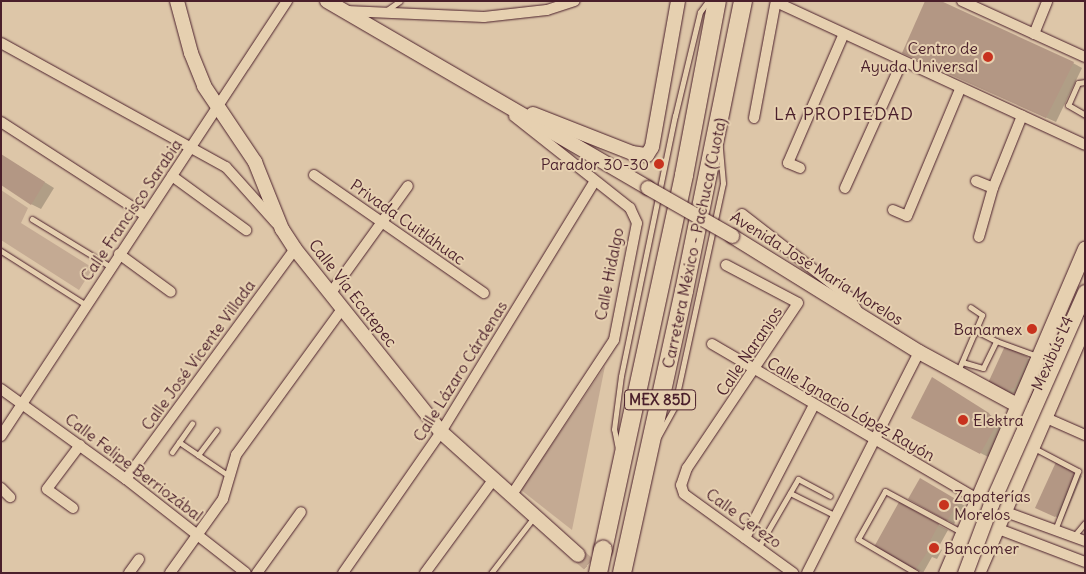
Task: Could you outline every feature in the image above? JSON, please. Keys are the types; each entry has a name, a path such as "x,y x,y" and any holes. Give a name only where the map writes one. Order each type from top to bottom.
{"highway":[{"name":"Carretera México - Pachuca (Cuota)","path":"598,573 684,175 717,1"},
{"name":"Carretera México - Pachuca (Cuota)","path":"623,570 717,133 743,1"}],"main road":[{"name":"Calle Vía Ecatepec","path":"177,1 190,53 216,108 255,162 282,229 295,248 441,432 578,555"},
{"name":"Avenida José María Morelos","path":"327,1 732,236 919,352 960,368 1018,408 1041,416"},
{"path":"495,99 632,153 647,155 652,147 678,1"},
{"path":"946,573 976,498 1018,408 1037,356 1085,248"},
{"path":"965,573 991,504 1085,292"},
{"path":"977,573 1031,446 1041,416 1085,323"}],"street":[{"name":"Calle Francisco Sarabia","path":"1,436 287,1"},
{"path":"342,11 484,17 548,10 575,1"},
{"path":"1034,34 1047,1"},
{"path":"754,118 776,2 843,36 1085,145"},
{"path":"969,3 1085,57"},
{"path":"800,168 788,163 843,36"},
{"path":"1,43 192,146 226,167 282,229"},
{"path":"845,188 902,62"},
{"path":"893,210 907,216 960,89"},
{"name":"Calle Hidalgo","path":"495,99 630,208 637,222 614,340 511,496"},
{"path":"979,237 993,188 1022,116"},
{"path":"1,122 145,215"},
{"name":"Privada Cuitláhuac","path":"314,175 484,293"},
{"path":"172,176 246,230"},
{"name":"Calle Lázaro Cárdenas","path":"343,573 441,432 595,181"},
{"path":"976,181 993,188"},
{"path":"330,294 408,186"},
{"path":"742,214 849,297 860,315"},
{"name":"Calle José Vicente Villada","path":"126,479 295,248"},
{"path":"119,254 171,292"},
{"name":"Calle Naranjos","path":"681,485 687,468 756,370 798,303 726,265"},
{"path":"170,573 223,499 236,455 342,309"},
{"name":"Calle Ignacio López Rayón","path":"712,344 976,498"},
{"path":"807,573 876,441 919,352"},
{"name":"Calle Felipe Berriozábal","path":"1,388 126,479 246,573"},
{"path":"745,538 814,405"},
{"name":"Avenida José María Morelos","path":"1041,416 1085,435"},
{"path":"73,508 47,489 80,445"},
{"path":"425,573 493,480"},
{"name":"Calle Cerezo","path":"681,485 684,494 793,573"},
{"path":"1,488 10,497"},
{"path":"1003,511 1085,541"},
{"path":"257,573 301,512"},
{"path":"996,528 1085,562"},
{"path":"129,573 139,559"}],"lane":[{"path":"382,13 400,1"},
{"path":"622,464 614,429 620,376 675,116 700,12 708,1"},
{"path":"1085,82 1078,83 1068,105 1085,115"},
{"path":"32,219 111,267"},
{"path":"1,251 86,305"},
{"name":"Mexibús L4","path":"956,573 1018,408 1085,266"},
{"path":"970,306 982,314 960,368 983,368 996,341"},
{"name":"Mexibús L4","path":"972,573 1041,416 1085,309"},
{"path":"976,331 996,341 1037,356"},
{"path":"172,452 192,423"},
{"path":"198,455 217,430"},
{"path":"179,442 229,476"},
{"path":"1031,446 1078,470 1055,530"},
{"path":"758,548 798,479 830,496"},
{"path":"916,573 858,539 884,490 962,532"},
{"path":"790,493 837,516"},
{"path":"491,573 535,517"},
{"path":"1073,537 1085,523"}],"shaded area":[{"path":"1,190 28,208 21,223 93,268 79,290 1,240"},
{"path":"605,366 572,530 521,490"}],"building":[{"name":"Centro de Ayuda Universal","path":"925,1 941,1 1074,62 1046,118 902,53"},
{"path":"1,154 45,182 31,205 1,185"},
{"path":"1005,346 1028,357 1014,388 1004,391 988,383"},
{"path":"932,377 989,413 993,420 994,429 980,454 911,418"},
{"path":"1056,462 1076,471 1055,517 1035,508"},
{"path":"920,478 959,501 947,521 908,499"},
{"path":"899,502 939,524 930,541 933,544 915,570 874,547"}],"tunnel":[{"path":"578,555 599,573"}],"place":[{"name":"Centro de Ayuda Universal","path":"988,57"},
{"name":"Parador 30-30","path":"659,164"},
{"name":"Banamex","path":"1032,329"},
{"name":"Elektra","path":"963,420"},
{"name":"Zapaterías Morelos","path":"944,505"},
{"name":"Bancomer","path":"934,548"}],"district":[{"name":"LA PROPIEDAD","path":"844,114"}]}
